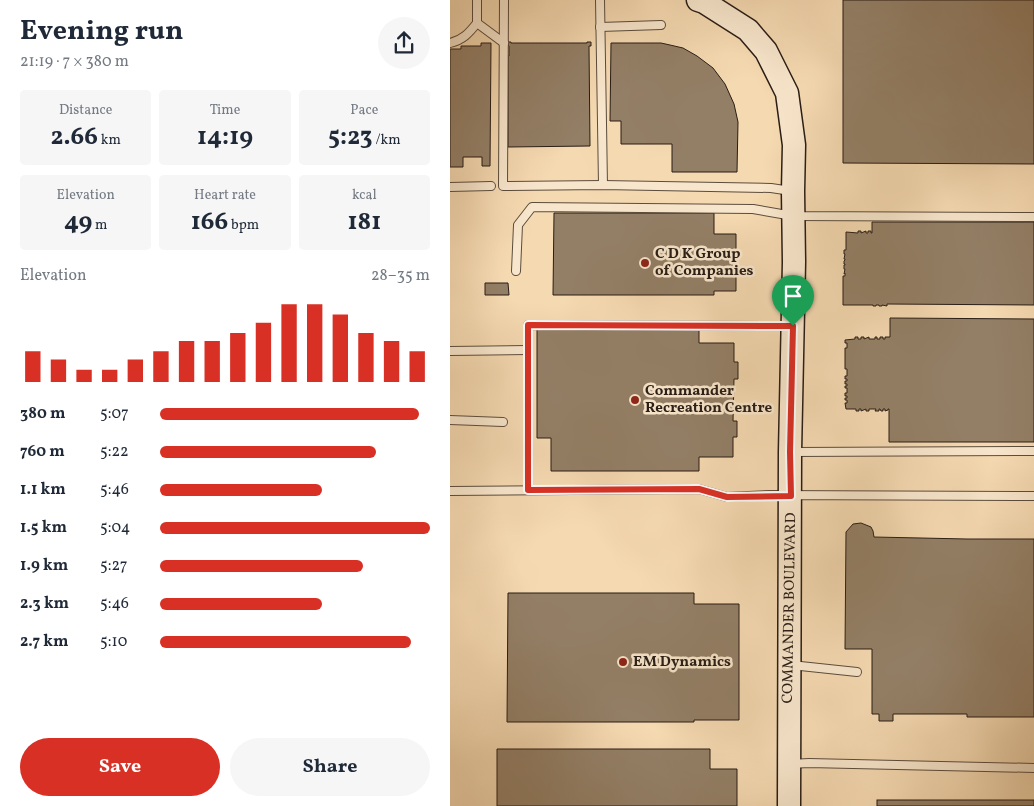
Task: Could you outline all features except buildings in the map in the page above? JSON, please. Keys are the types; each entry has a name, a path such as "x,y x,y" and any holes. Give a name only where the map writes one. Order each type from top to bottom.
{"street":[{"name":"COMMANDER BOULEVARD","path":"698,0 748,30 766,51 786,93 794,145 790,452 789,806"}],"lane":[{"path":"450,43 468,35 477,23 477,0"},
{"path":"504,0 503,186 603,185 771,188 792,191"},
{"path":"600,0 603,185"},
{"path":"477,23 504,43"},
{"path":"600,27 661,25"},
{"path":"450,186 491,186"},
{"path":"516,271 518,226 532,207 753,209 793,216 1034,217"},
{"path":"528,490 528,325 793,326"},
{"path":"450,351 528,350"},
{"path":"450,420 503,422"},
{"path":"790,452 1034,451"},
{"path":"450,491 699,489 727,497 1034,496"},
{"path":"789,664 857,672"},
{"path":"788,764 1034,768"}],"place":[{"name":"C D K Group of Companies","path":"645,263"},
{"name":"Commander Recreation Centre","path":"635,400"},
{"name":"EM Dynamics","path":"623,662"}],"route":[{"path":"528,325 793,326 790,452 791,496 727,497 699,489 528,490 528,325"}]}
